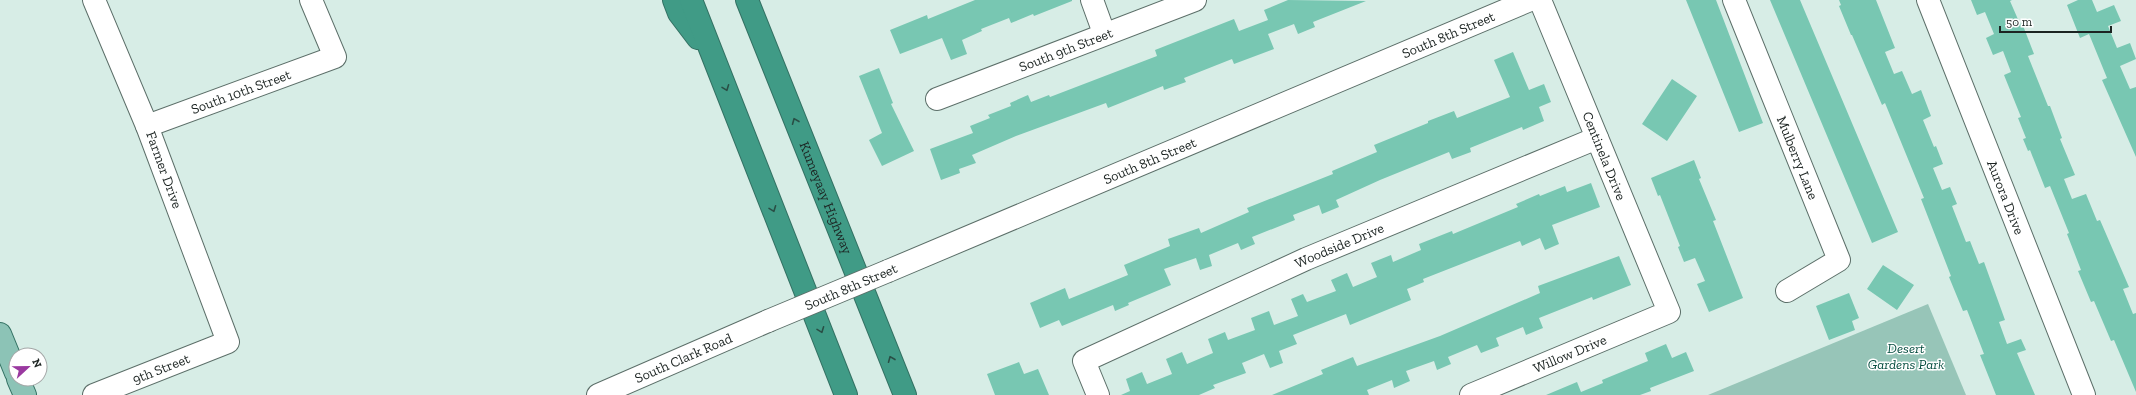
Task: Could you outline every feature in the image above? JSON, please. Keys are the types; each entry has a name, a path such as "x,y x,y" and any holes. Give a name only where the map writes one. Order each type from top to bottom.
{"highway":[{"path":"674,0 679,13 715,61"},
{"path":"691,0 846,395"},
{"name":"Kumeyaay Highway","path":"747,0 905,395"}],"main road":[{"path":"0,334 8,354"}],"street":[{"name":"Farmer Drive","path":"94,0 147,126 228,342"},
{"name":"South 10th Street","path":"147,126 335,57 311,0"},
{"path":"1092,0 1104,34"},
{"name":"South 9th Street","path":"936,99 1195,0"},
{"name":"South 8th Street","path":"768,321 1530,0"},
{"name":"Centinela Drive","path":"1540,0 1669,312"},
{"name":"Mulberry Lane","path":"1734,0 1839,260 1787,291"},
{"name":"Aurora Drive","path":"1928,0 2084,395"},
{"name":"Woodside Drive","path":"1098,395 1084,361 1306,259 1597,138"},
{"name":"Willow Drive","path":"1471,395 1669,312"},
{"name":"South Clark Road","path":"598,395 768,321"},
{"name":"9th Street","path":"94,395 228,342"}],"green space":[{"name":"Desert Gardens Park","path":"1928,304 1966,395 1708,395"}],"building":[{"path":"975,0 1072,1 1034,16 1033,14 1011,23 1009,18 981,29 982,31 962,40 967,54 951,60 942,38 900,54 890,30 927,15 928,19"},
{"path":"1288,0 1366,1 1313,22 1315,27 1298,34 1294,24 1268,34 1274,49 1234,64 1232,59 1184,78 1186,82 1164,90 1163,86 1108,108 1106,103 1016,136 972,155 976,163 959,169 960,173 941,180 930,149 973,133 970,126 990,118 988,115 1011,106 1010,103 1028,95 1031,102 1049,95 1050,97 1157,56 1155,50 1234,19 1239,31 1268,20 1264,10"},
{"path":"1686,0 1716,0 1763,123 1739,132"},
{"path":"1770,0 1800,0 1898,232 1872,243"},
{"path":"1839,0 1876,0 1895,48 1885,52 1894,74 1902,71 1912,94 1921,90 1931,116 1923,120 1943,164 1933,168 1942,190 1950,187 1957,204 1952,206 1966,242 1970,241 1979,264 1984,262 2005,320 1999,322 2007,344 2021,339 2026,350 2017,353 2035,395 1996,395 1980,355 1984,354 1967,310 1963,311 1949,277 1951,276 1921,199 1924,198 1885,103 1882,105 1851,35 1839,6 1841,5"},
{"path":"1971,0 2012,0 2010,1 2020,24 2022,23 2034,54 2028,56 2048,106 2050,106 2062,138 2060,139 2075,175 2064,179 2072,199 2086,194 2097,221 2100,220 2129,287 2123,289 2133,314 2136,313 2136,392 2114,340 2111,341 2094,301 2091,302 2078,271 2081,270 2067,234 2069,233 2050,186 2045,188 2030,150 2028,151 2023,139 2026,138 2018,118 2021,117 2004,75 2011,72 2003,51 1993,55 1986,38 1994,34 1985,12 1977,15"},
{"path":"2078,0 2092,0 2097,12 2114,5 2121,21 2108,26 2117,48 2130,43 2136,59 2120,66 2130,89 2136,87 2136,157 2102,80 2107,78 2089,34 2080,38 2067,5"},
{"path":"1513,52 1529,90 1544,84 1551,102 1539,107 1544,121 1523,130 1522,127 1470,148 1471,152 1452,159 1449,152 1380,180 1336,200 1339,207 1322,214 1319,205 1293,215 1295,220 1252,237 1255,244 1241,250 1238,243 1209,255 1212,266 1200,270 1196,258 1164,269 1171,285 1128,303 1129,305 1115,311 1113,305 1062,326 1059,320 1040,328 1030,303 1065,288 1069,299 1128,275 1124,265 1170,246 1168,239 1199,228 1201,233 1249,212 1247,208 1333,174 1332,171 1377,152 1374,145 1428,123 1428,121 1454,111 1457,118 1510,97 1494,60"},
{"path":"879,68 893,103 891,104 914,151 882,166 869,140 882,133 859,76"},
{"path":"1672,79 1697,96 1667,141 1642,124"},
{"path":"1694,160 1701,178 1699,179 1716,220 1713,221 1743,298 1709,312 1697,284 1705,281 1695,258 1684,262 1678,247 1680,246 1660,195 1658,196 1651,178"},
{"path":"1591,183 1600,207 1552,225 1559,244 1545,250 1540,238 1522,246 1520,241 1423,279 1424,282 1407,289 1411,300 1350,325 1346,314 1293,335 1297,344 1279,351 1283,363 1270,368 1264,354 1242,363 1246,373 1213,385 1215,388 1199,395 1121,395 1130,391 1126,379 1142,372 1147,384 1172,374 1166,359 1182,352 1187,364 1213,353 1208,339 1225,332 1228,340 1255,330 1251,318 1269,311 1274,325 1298,316 1291,299 1303,294 1307,302 1336,291 1331,280 1347,273 1353,287 1377,277 1371,263 1391,255 1393,262 1421,250 1419,244 1452,231 1453,234 1518,207 1516,204 1539,194 1540,196 1565,186 1567,192"},
{"path":"1619,256 1631,285 1593,300 1592,297 1539,318 1543,328 1526,335 1523,327 1496,338 1499,346 1481,353 1477,345 1448,357 1451,364 1437,370 1434,361 1406,371 1410,381 1394,388 1392,380 1367,390 1369,395 1272,395 1323,374 1321,370 1353,357 1357,366 1440,336 1540,293 1538,286"},
{"path":"1883,265 1914,285 1897,310 1867,289"},
{"path":"1849,293 1859,318 1852,321 1855,330 1829,340 1816,306"},
{"path":"1666,344 1672,358 1686,352 1694,371 1650,388 1651,391 1640,395 1546,395 1577,382 1581,392 1603,383 1602,380 1648,361 1645,353"},
{"path":"1019,362 1024,374 1038,369 1049,395 995,395 987,374"}]}
